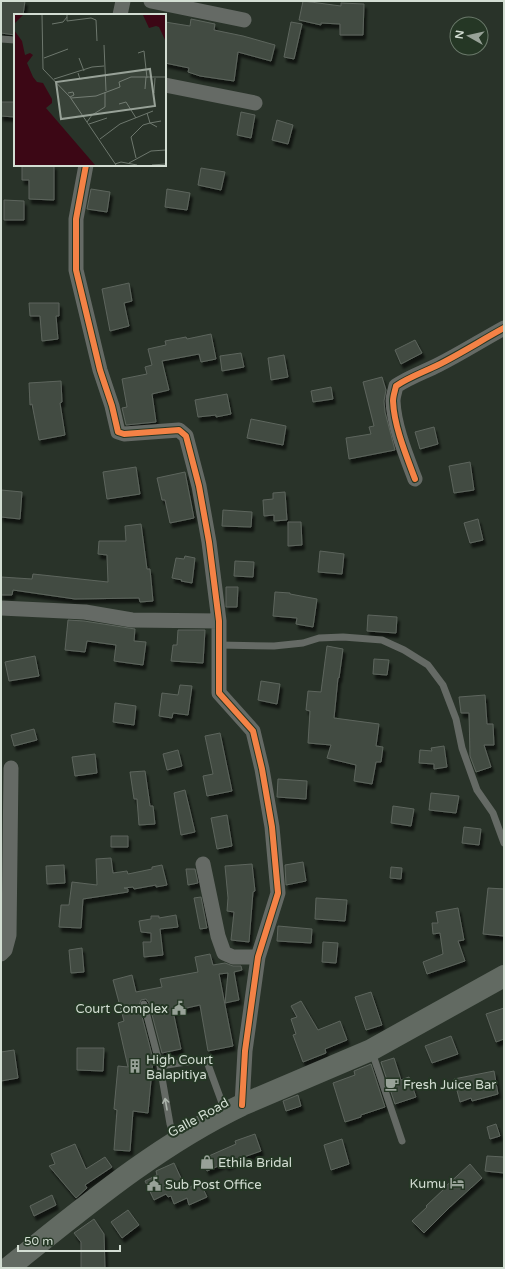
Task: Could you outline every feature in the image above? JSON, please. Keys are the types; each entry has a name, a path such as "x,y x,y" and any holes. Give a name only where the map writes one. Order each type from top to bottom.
{"highway":[{"name":"Galle Road","path":"8,1268 83,1208 176,1141 234,1109 371,1050 504,976"}],"street":[{"path":"120,14 123,1"},
{"path":"151,1 244,20"},
{"path":"166,85 255,103"},
{"path":"86,166 76,219 76,270 100,370 112,406 118,432 124,434 179,430 186,436 199,486 209,542 219,621 219,693 253,731 262,768 272,827 278,893 258,957 245,1051 234,1109"},
{"path":"415,478 396,419 393,400 396,386 407,378 418,375 435,367 504,328"},
{"path":"1,608 85,612 132,620 219,621"},
{"path":"1,954 4,950 9,935 11,768"},
{"path":"203,864 218,936 224,953 233,957 258,957"}],"lane":[{"path":"1,39 14,40"},
{"path":"219,645 274,646 303,643 319,638 343,637 382,640 404,650 428,665 443,685 456,719 462,748 477,790 493,813 504,843"},
{"path":"144,1004 160,1066 170,1124 176,1141"},
{"path":"371,1050 402,1142"},
{"path":"160,1066 206,1059 234,1109"}],"building":[{"path":"1,1 25,1 23,14 14,14 14,35 1,33"},
{"path":"303,1 341,6 341,3 364,4 363,35 340,35 340,24 321,23 321,25 299,20"},
{"path":"191,19 215,24 214,30 275,45 271,61 238,52 234,81 200,76 188,72 189,68 166,63 166,22 190,26"},
{"path":"291,22 302,24 294,59 284,57"},
{"path":"1,102 14,102 14,117 1,116"},
{"path":"241,112 255,115 251,138 237,135"},
{"path":"277,120 293,125 288,144 272,140"},
{"path":"22,166 54,166 54,200 29,199 29,180 22,180"},
{"path":"201,168 225,172 221,190 198,185"},
{"path":"91,189 110,192 107,212 87,209"},
{"path":"167,189 190,193 187,210 165,207"},
{"path":"4,200 24,201 24,220 4,220"},
{"path":"129,283 132,301 124,303 129,326 110,331 102,289"},
{"path":"29,303 59,303 59,316 56,316 58,339 42,341 40,316 30,316"},
{"path":"211,334 216,359 201,362 199,354 162,361 169,390 152,394 156,422 126,425 122,408 127,407 122,379 147,374 145,367 152,365 148,349 166,345 165,341 186,337 187,339"},
{"path":"415,340 422,353 401,364 395,350"},
{"path":"241,353 244,367 222,371 220,356"},
{"path":"284,355 288,377 271,380 268,358"},
{"path":"382,377 386,390 384,401 385,412 395,450 349,459 346,438 371,434 369,427 374,426 363,382"},
{"path":"61,381 62,402 60,403 65,435 39,440 32,404 30,405 29,383"},
{"path":"331,387 333,399 313,402 311,391"},
{"path":"227,394 231,414 216,417 216,415 198,417 195,400"},
{"path":"251,419 286,426 283,445 247,438"},
{"path":"434,427 438,444 420,449 415,432"},
{"path":"470,462 474,490 454,493 449,466"},
{"path":"136,467 140,494 107,499 103,472"},
{"path":"185,472 194,518 170,523 165,500 162,500 157,478"},
{"path":"1,490 22,492 20,519 1,517"},
{"path":"285,492 287,520 274,521 274,515 264,516 263,500 273,499 273,493"},
{"path":"223,510 252,512 251,527 222,526"},
{"path":"478,519 483,540 470,543 464,523"},
{"path":"288,522 301,522 302,545 288,546"},
{"path":"141,524 147,569 150,569 153,601 140,602 139,598 75,599 13,590 12,595 1,595 1,577 32,579 33,574 108,582 107,555 98,554 99,541 126,541 125,526"},
{"path":"320,551 344,554 342,574 318,572"},
{"path":"185,556 195,558 192,583 172,578 176,558 184,559"},
{"path":"235,561 254,562 253,577 234,576"},
{"path":"226,587 238,587 237,607 226,607"},
{"path":"275,592 290,593 317,599 313,627 296,624 297,618 273,616"},
{"path":"368,615 397,617 396,633 367,631"},
{"path":"68,620 135,629 134,641 146,642 143,665 114,661 116,645 87,641 85,652 65,650"},
{"path":"178,630 205,630 203,663 171,661 173,645 177,645"},
{"path":"327,646 343,649 338,678 334,718 379,724 376,746 383,747 381,762 376,762 372,784 354,781 356,765 327,758 331,745 308,743 310,711 306,710 308,691 321,692"},
{"path":"35,656 39,676 9,681 5,662"},
{"path":"374,659 389,660 387,675 373,674"},
{"path":"261,681 280,684 277,704 258,700"},
{"path":"180,685 192,686 188,715 173,713 172,718 159,716 162,693 178,695"},
{"path":"485,695 487,724 493,724 494,745 484,745 491,767 476,772 470,756 469,713 461,713 459,697"},
{"path":"115,703 136,706 134,725 113,722"},
{"path":"34,729 37,740 14,746 11,735"},
{"path":"220,733 232,791 207,796 203,776 213,774 205,736"},
{"path":"444,746 447,767 434,769 434,764 419,763 420,750 432,751 431,748"},
{"path":"178,750 182,766 167,770 163,754"},
{"path":"95,754 97,773 75,776 72,757"},
{"path":"145,771 150,806 153,806 155,824 139,825 137,799 134,799 130,772"},
{"path":"278,779 307,781 306,799 277,797"},
{"path":"185,790 195,832 181,835 174,793"},
{"path":"431,793 459,796 456,813 429,810"},
{"path":"393,806 414,809 411,826 391,823"},
{"path":"227,815 232,846 217,849 211,818"},
{"path":"464,827 481,829 479,845 462,843"},
{"path":"111,836 128,836 128,847 111,847"},
{"path":"111,858 113,873 127,871 128,874 152,869 152,867 162,865 167,885 156,887 156,885 134,889 133,887 124,888 128,889 128,892 83,899 81,928 59,927 61,905 69,905 72,882 97,885 96,859"},
{"path":"303,862 306,881 286,885 285,865"},
{"path":"252,864 255,891 253,892 249,942 231,940 234,912 227,911 228,898 225,866"},
{"path":"64,865 65,883 47,884 46,866"},
{"path":"391,867 402,868 401,879 390,878"},
{"path":"186,869 195,869 198,883 188,885"},
{"path":"488,888 504,889 504,936 483,934"},
{"path":"201,897 207,928 200,929 194,898"},
{"path":"316,898 347,900 345,921 315,919"},
{"path":"458,908 464,940 458,941 465,961 427,974 423,962 443,954 440,933 433,934 432,923 438,923 436,912"},
{"path":"176,915 178,927 160,929 163,955 144,957 143,942 151,942 151,933 141,932 139,921 151,919 151,916 159,916 159,918"},
{"path":"278,926 312,929 311,943 277,941"},
{"path":"323,942 338,943 336,963 322,962"},
{"path":"82,948 84,972 71,973 69,950"},
{"path":"210,954 213,965 225,963 233,966 241,966 242,970 234,972 239,1000 225,1003 228,973 219,974 233,1046 208,1051 200,1005 173,1011 181,1049 162,1053 149,1003 146,999 141,1000 139,1005 153,1059 148,1113 133,1111 130,1151 114,1150 117,1110 114,1109 118,1066 128,1067 118,1023 124,1021 113,980 132,975 136,992 162,987 160,979 198,972 195,957"},
{"path":"371,992 382,1025 366,1030 355,997"},
{"path":"301,1001 318,1030 340,1021 347,1040 325,1049 326,1053 303,1062 293,1035 296,1034 291,1019 297,1017 291,1006"},
{"path":"504,1008 504,1039 496,1042 486,1014"},
{"path":"451,1036 458,1054 432,1063 425,1046"},
{"path":"77,1048 104,1048 103,1071 77,1070"},
{"path":"14,1050 18,1078 1,1081 1,1052"},
{"path":"394,1058 401,1080 409,1077 416,1097 395,1104 381,1062"},
{"path":"371,1064 385,1107 345,1122 333,1083 355,1075 354,1071"},
{"path":"494,1071 498,1094 472,1101 471,1098 460,1102 454,1079"},
{"path":"298,1095 301,1106 286,1111 283,1101"},
{"path":"496,1124 500,1136 490,1139 487,1127"},
{"path":"255,1134 261,1151 241,1158 241,1160 226,1166 225,1163 207,1171 202,1159 236,1144 235,1141"},
{"path":"342,1139 349,1164 331,1170 324,1145"},
{"path":"75,1144 86,1169 105,1157 112,1167 85,1185 87,1188 76,1198 49,1166 55,1164 51,1154"},
{"path":"487,1156 504,1157 504,1173 485,1171"},
{"path":"174,1163 186,1189 200,1182 207,1197 189,1205 187,1198 174,1204 171,1196 168,1197 166,1194 154,1200 145,1181 157,1175 156,1171"},
{"path":"470,1164 482,1178 424,1233 412,1221"},
{"path":"52,1195 56,1205 34,1216 30,1206"},
{"path":"128,1210 139,1225 122,1238 111,1222"},
{"path":"94,1219 104,1234 105,1268 81,1268 81,1242 74,1233"}],"cycle path":[{"path":"86,166 76,219 76,270 100,370 112,406 118,432 124,434 179,430 186,436 199,486 209,542 219,621 219,693 253,731 262,769 272,827 278,893 258,957 245,1051 242,1105"},
{"path":"415,479 401,440 394,411 393,401 396,386 411,377 433,368 504,328"}],"place":[{"name":"Court Complex","path":"179,1008"},
{"name":"High Court Balapitiya","path":"135,1066"},
{"name":"Fresh Juice Bar","path":"392,1084"},
{"name":"Ethila Bridal","path":"207,1162"},
{"name":"Kumu","path":"457,1183"},
{"name":"Sub Post Office","path":"154,1184"}]}
